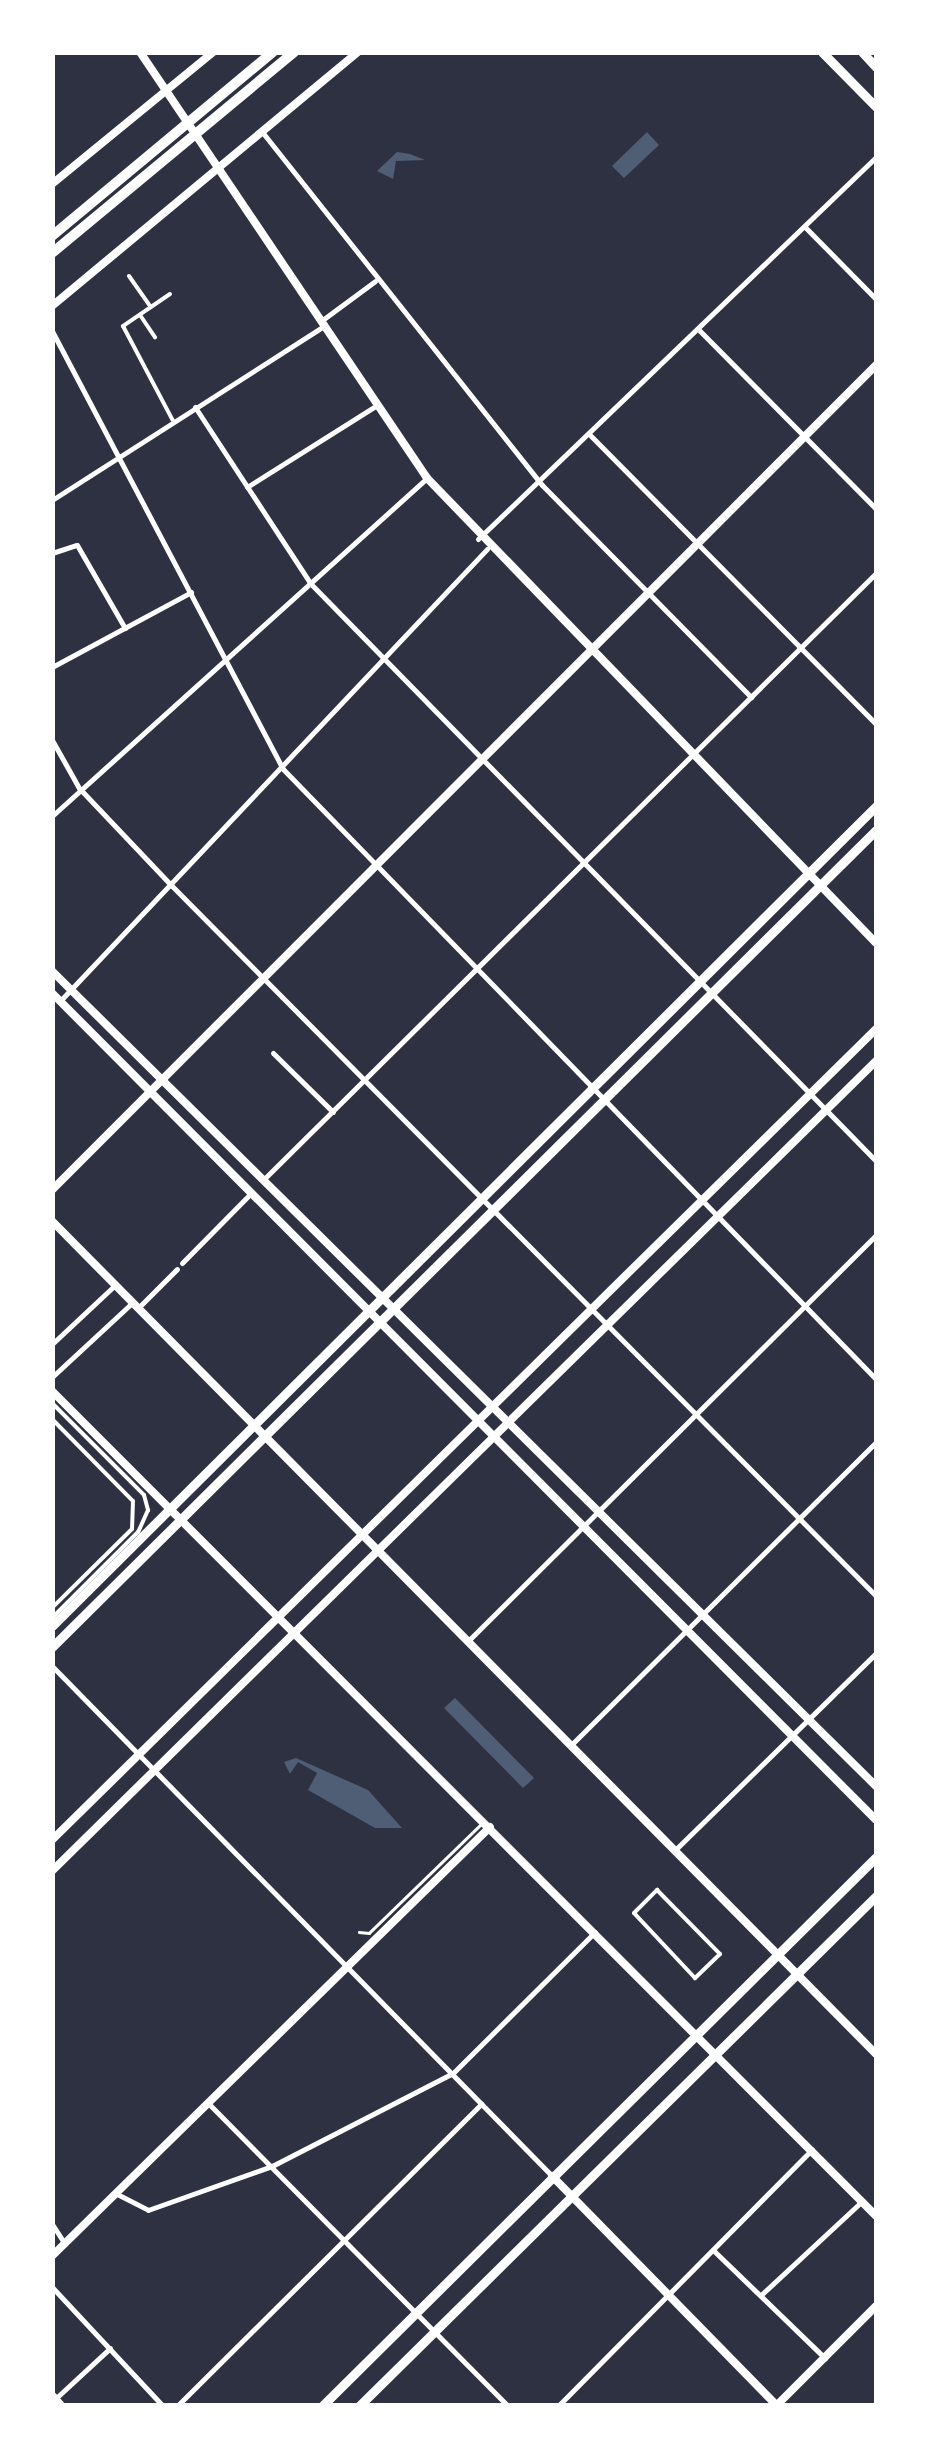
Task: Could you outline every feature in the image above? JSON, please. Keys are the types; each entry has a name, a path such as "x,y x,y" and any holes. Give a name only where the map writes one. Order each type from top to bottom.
{"highway":[{"path":"52,236 273,52"},
{"path":"52,253 294,52"}],"main road":[{"path":"822,52 876,107"},
{"path":"862,52 876,67"},
{"path":"52,1626 876,806"},
{"path":"52,1647 876,830"},
{"path":"322,2406 876,1857"},
{"path":"360,2406 876,1896"}],"street":[{"path":"140,52 427,478 487,549 876,943"},
{"path":"52,184 213,52"},
{"path":"52,306 220,172 358,52"},
{"path":"264,133 376,280 542,485 751,697"},
{"path":"478,538 542,485 876,157"},
{"path":"805,226 876,299"},
{"path":"129,276 151,307"},
{"path":"52,500 322,323 376,280"},
{"path":"170,294 123,326 173,421"},
{"path":"140,315 155,337"},
{"path":"699,330 876,509"},
{"path":"52,331 122,455 282,768 700,1203 876,1379"},
{"path":"52,1190 876,365"},
{"path":"247,488 377,405"},
{"path":"195,407 310,583 876,1160"},
{"path":"591,436 876,724"},
{"path":"52,816 427,478"},
{"path":"52,553 78,544 125,628"},
{"path":"60,1000 487,549"},
{"path":"262,1181 876,573"},
{"path":"52,668 191,592"},
{"path":"52,740 79,788 172,886 876,1596"},
{"path":"52,971 876,1786"},
{"path":"52,993 876,1820"},
{"path":"52,1840 876,1029"},
{"path":"273,1053 333,1112"},
{"path":"52,1871 876,1062"},
{"path":"52,1377 180,1266 250,1194"},
{"path":"52,1221 264,1440 779,1952 876,2054"},
{"path":"467,1642 876,1235"},
{"path":"52,1344 115,1285"},
{"path":"52,1390 718,2053 876,2216"},
{"path":"52,1403 143,1493 148,1510 138,1532 52,1618"},
{"path":"52,1419 133,1501 132,1529 52,1608"},
{"path":"570,1746 876,1442"},
{"path":"675,1850 876,1653"},
{"path":"52,1666 777,2405 876,2306"},
{"path":"52,2256 487,1824"},
{"path":"657,1890 720,1954 695,1978 634,1913 657,1890"},
{"path":"117,2194 148,2210 272,2166 453,2073 595,1932"},
{"path":"209,2104 508,2406"},
{"path":"177,2406 481,2104"},
{"path":"558,2406 812,2150"},
{"path":"761,2295 862,2201"},
{"path":"52,2224 65,2244"},
{"path":"714,2250 825,2358"},
{"path":"52,2287 163,2406"},
{"path":"56,2400 110,2348"}],"lane":[{"path":"358,1932 369,1934 487,1824"}],"water":[{"path":"647,132 659,145 624,178 612,166"},
{"path":"397,152 425,160 396,161 393,179 377,171"},
{"path":"455,1698 534,1778 523,1788 444,1708"},
{"path":"296,1758 368,1790 402,1828 375,1828 308,1790 317,1773 298,1762 290,1774 284,1762"}]}
